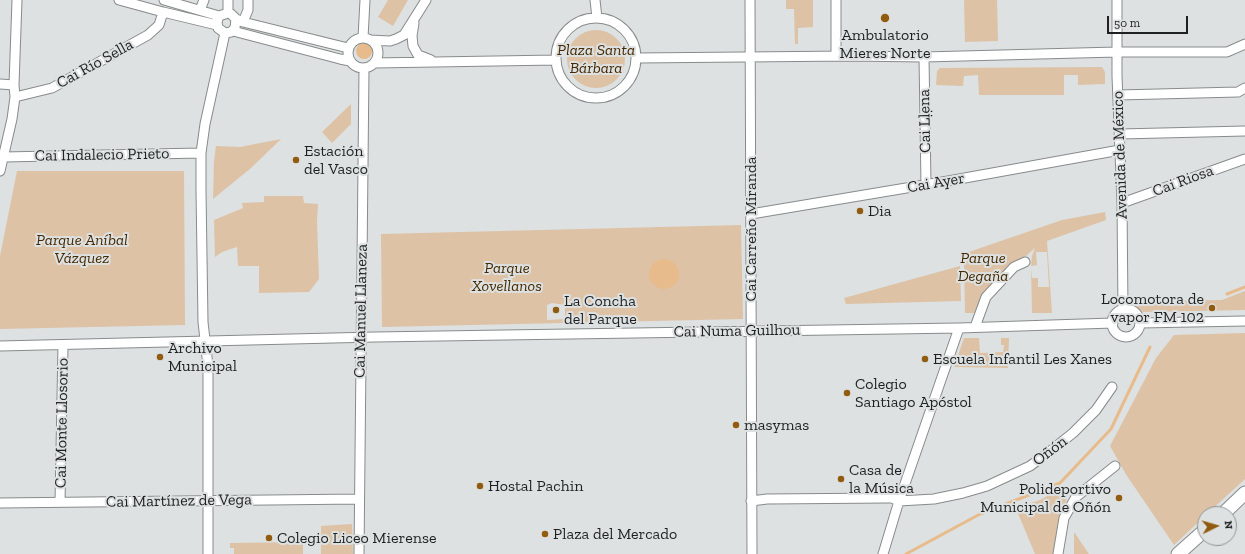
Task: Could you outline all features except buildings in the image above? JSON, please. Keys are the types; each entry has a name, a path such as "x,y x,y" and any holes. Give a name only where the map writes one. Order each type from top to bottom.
{"street":[{"path":"0,170 12,119 15,97 14,85 17,0"},
{"path":"119,0 163,12 221,18 234,16 240,20 348,48"},
{"path":"164,0 200,10 221,18"},
{"path":"200,10 204,0"},
{"path":"228,0 221,18 220,30 350,61"},
{"path":"208,554 208,366 203,314 201,153 205,124 229,32 248,10 248,0"},
{"path":"365,0 367,39 376,46 378,50 378,55 374,63"},
{"path":"426,0 404,34 396,40 354,40 348,48 348,56 350,61 355,66 364,68 374,63 556,60"},
{"path":"595,0 597,18"},
{"name":"Cai Carreño Miranda","path":"750,0 752,554"},
{"path":"836,0 836,56"},
{"name":"Avenida de México","path":"1117,0 1123,310"},
{"name":"Cai Río Sella","path":"15,97 52,88 148,35 159,25 163,12"},
{"path":"597,18 609,20 620,25 629,34 635,45 637,58 636,69 630,81 622,90 611,96 599,99 586,98 574,92 564,84 558,72 556,60 557,47 563,35 572,25 584,19 597,18"},
{"path":"414,20 412,36 413,46 418,55 426,59 436,61"},
{"path":"637,58 836,56 924,57 1117,52 1228,52 1245,44"},
{"name":"Cai Ḷḷena","path":"924,57 926,185"},
{"name":"Cai Manuel Llaneza","path":"359,554 364,68"},
{"path":"0,84 14,85"},
{"path":"1118,94 1238,92 1245,88"},
{"path":"1120,134 1245,131"},
{"name":"Cai Ayer","path":"751,214 926,185 1120,150"},
{"name":"Cai Indalecio Prieto","path":"3,158 201,153"},
{"name":"Cai Riosa","path":"1122,203 1245,159"},
{"path":"975,328 986,297 1014,267 1025,262"},
{"path":"1127,309 1135,312 1140,319 1138,330 1127,336 1118,334 1115,331 1113,323 1115,315 1123,310 1127,309"},
{"path":"1140,323 1245,321"},
{"name":"Cai Numa Guilhou","path":"0,346 362,338 975,328 1113,323"},
{"path":"883,554 899,502 959,328"},
{"name":"Cai Monte Llosorio","path":"60,502 63,345"},
{"name":"Oñón","path":"751,501 768,499 892,498 899,502 934,499 964,493 987,486 1030,466 1073,433 1096,410 1112,387"},
{"path":"1058,554 1064,518 1076,497 1115,466"},
{"path":"1231,506 1245,493"},
{"name":"Cai Martínez de Vega","path":"0,503 359,499"},
{"path":"1178,554 1197,537"}],"green space":[{"path":"388,0 408,0 393,26 378,17"},
{"path":"786,0 813,0 813,27 798,28 798,44 795,44 794,9 786,9"},
{"path":"964,0 997,0 998,41 965,42"},
{"name":"Plaza Santa Bárbara","path":"596,30 612,35 620,43 625,59 620,75 612,83 596,88 580,83 572,75 567,59 572,43 580,35"},
{"path":"1102,67 1105,72 1105,84 1078,85 1078,75 1064,75 1064,95 979,95 978,75 964,76 963,86 936,85 937,71 940,68"},
{"path":"351,104 351,124 332,143 322,132"},
{"path":"281,139 251,168 213,199 216,146 240,147"},
{"name":"Parque Aníbal Vázquez","path":"17,171 184,171 185,325 0,329 0,256"},
{"path":"264,196 303,196 304,203 318,204 317,221 319,279 309,292 259,293 259,266 238,266 237,247 222,252 215,257 214,220 243,208 242,203 264,202"},
{"name":"Parque Degaña","path":"1105,212 1106,220 1047,241 1052,313 1032,313 1031,267 1032,278 1038,278 1038,287 1049,287 1047,252 1036,252 1037,265 1031,266 1035,248 1026,256 1007,268 983,296 974,313 965,313 964,265 960,255 1062,220"},
{"name":"Parque Xovellanos","path":"741,225 743,319 382,327 381,234","holes":["552,303 565,305 565,319 547,320 547,305"]},
{"path":"960,266 961,301 846,304 844,298"},
{"path":"1245,291 1245,310 1143,312 1137,308 1137,301 1222,300"},
{"path":"1245,333 1245,479 1216,506 1197,506 1197,523 1174,545 1127,476 1110,446 1156,358 1174,335"},
{"path":"964,338 979,338 980,353 1003,352 1004,345 1001,345 1001,338 1009,338 1008,368 954,367"},
{"path":"1062,488 1068,493 1053,554 1035,554 1017,511 1014,509 1040,500"},
{"path":"352,524 353,554 321,554 321,526"},
{"path":"1074,532 1089,554 1074,554"},
{"path":"303,542 303,554 234,554 234,548 230,548 230,543"}],"shaded area":[{"path":"364,43 371,48 372,51 367,58 364,59 357,54 356,51 361,44"},
{"path":"664,259 675,263 679,274 675,285 664,289 653,285 649,274 653,263"}],"waterway":[{"path":"1227,294 1245,287"},
{"path":"906,554 980,514 1060,483 1111,429 1150,347"}],"place":[{"name":"Ambulatorio Mieres Norte","path":"885,18"},
{"name":"Estación del Vasco","path":"296,160"},
{"name":"Dia","path":"860,211"},
{"name":"Locomotora de vapor FM 102","path":"1212,308"},
{"name":"La Concha del Parque","path":"556,310"},
{"name":"Archivo Municipal","path":"160,357"},
{"name":"Escuela Infantil Les Xanes","path":"925,359"},
{"name":"Colegio Santiago Apóstol","path":"847,393"},
{"name":"masymas","path":"736,425"},
{"name":"Casa de la Música","path":"841,479"},
{"name":"Hostal Pachin","path":"480,486"},
{"name":"Polideportivo Municipal de Oñón","path":"1119,498"},
{"name":"Plaza del Mercado","path":"545,534"},
{"name":"Colegio Liceo Mierense","path":"269,538"}]}
